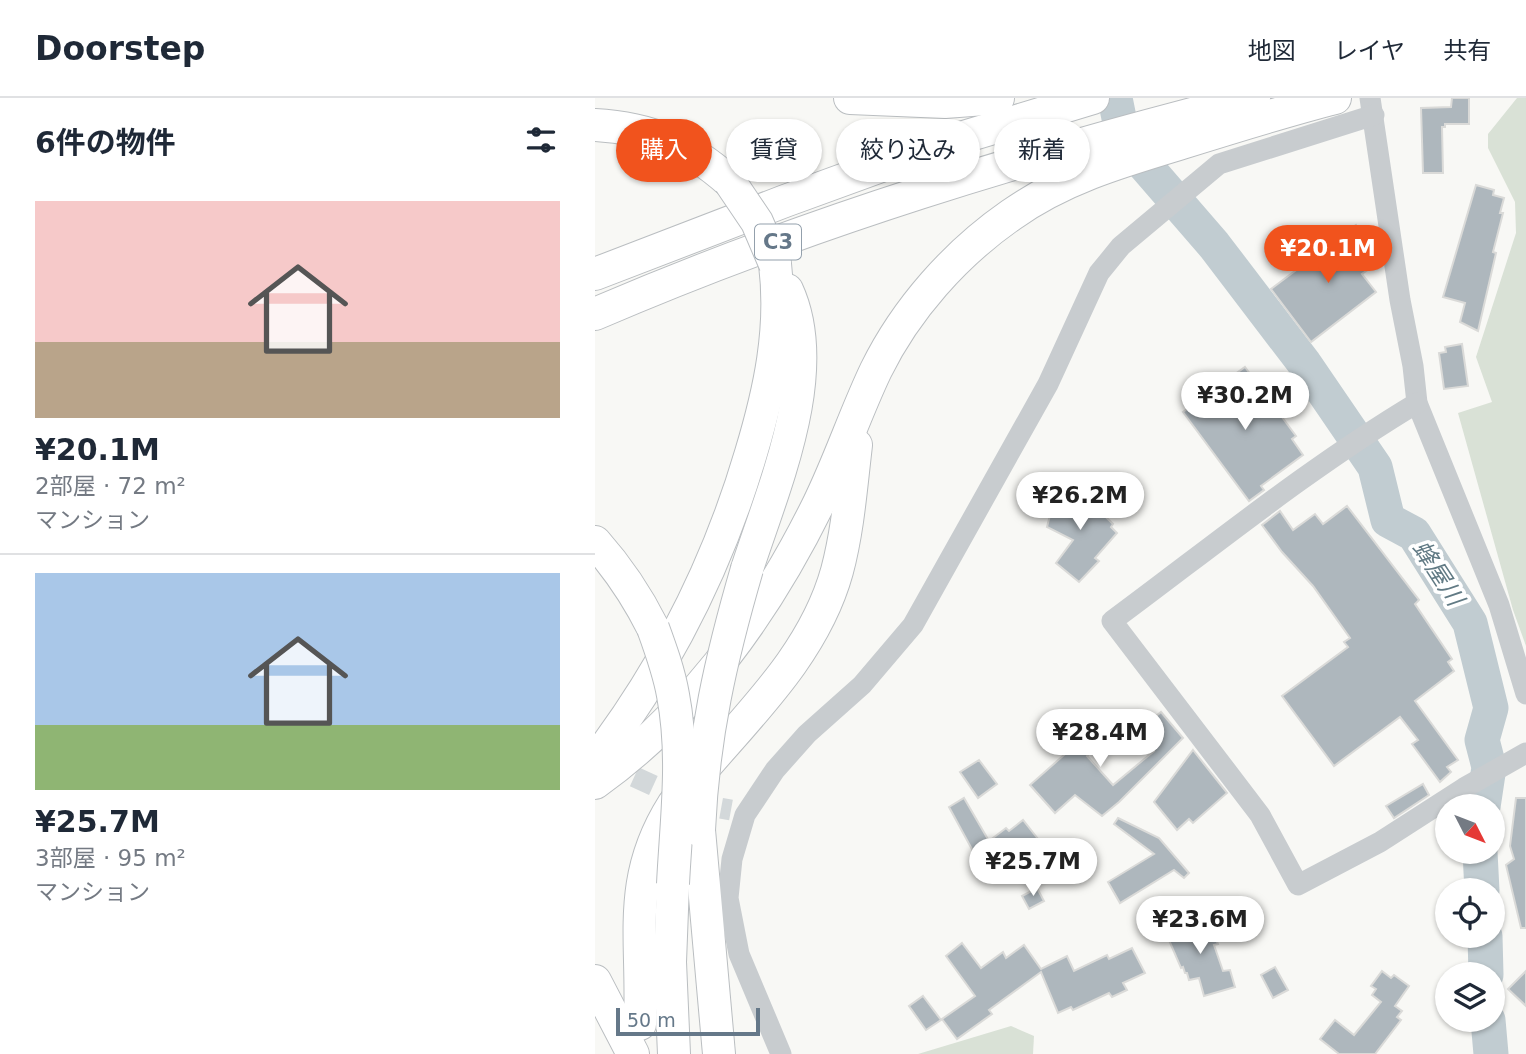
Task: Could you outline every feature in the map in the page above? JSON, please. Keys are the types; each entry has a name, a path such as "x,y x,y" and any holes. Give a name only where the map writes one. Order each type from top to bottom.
{"highway":[{"path":"850,98 908,102 992,99"},
{"name":"C3","path":"595,274 773,205 947,142 1093,98"},
{"name":"C3","path":"595,314 808,231 963,178 1117,132 1254,98"},
{"path":"595,783 644,744 684,705 743,631 807,526 837,465 877,368 901,329 939,278 958,259 1010,215 1075,178 1227,129 1335,98"},
{"path":"595,125 629,128 681,146 730,182 757,222 799,323 801,378 792,425 723,655 712,705 701,785 699,830 719,1054"},
{"path":"595,761 658,671 698,594 728,522 759,426 774,356 779,293 775,264"},
{"path":"640,1024 640,900 643,872 650,848 673,805 789,667 809,638 819,617 836,573 845,537 857,437 866,392"},
{"path":"595,542 617,567 636,595 653,628 671,687 679,781 670,962 674,1054"},
{"path":"595,981 633,1054"}],"street":[{"path":"781,1054 739,954 728,898 738,812 807,734 862,685 913,625 1048,384 1099,273 1121,246 1219,164 1372,107 1417,403 1499,605 1526,694"},
{"path":"1417,403 1324,463 1112,621 1260,814 1297,885 1380,842 1464,788 1526,754"}],"shaded area":[{"path":"1517,98 1526,98 1526,646 1513,610 1458,413 1492,402 1476,357 1516,233 1515,202 1488,148 1488,134"},
{"path":"1011,1026 1034,1036 1033,1054 918,1054"}],"building":[{"path":"1452,98 1469,98 1469,124 1445,124 1445,127 1442,127 1443,173 1423,173 1421,108 1451,107"},
{"path":"1476,185 1494,190 1493,195 1504,198 1493,252 1496,253 1478,331 1460,322 1465,303 1443,297"},
{"path":"1356,225 1368,241 1359,248 1373,266 1362,274 1376,292 1311,342 1271,289"},
{"path":"1462,344 1468,386 1444,389 1439,353 1446,352 1445,347"},
{"path":"1245,367 1296,436 1292,439 1303,455 1261,486 1264,490 1249,501 1183,412"},
{"path":"1067,487 1084,496 1113,524 1111,527 1117,533 1095,558 1099,561 1079,582 1056,563 1073,540 1047,527 1052,507 1054,508"},
{"path":"1347,506 1419,600 1415,604 1452,659 1448,662 1454,671 1415,701 1458,760 1447,767 1451,772 1440,782 1412,744 1418,740 1400,717 1334,766 1282,696 1348,647 1344,642 1350,638 1313,586 1262,525 1280,511 1293,530 1315,514 1323,524"},
{"path":"1161,712 1183,738 1102,816 1075,795 1055,813 1030,785 1073,747 1062,736 1079,722 1099,745 1087,756 1113,785 1154,751 1138,731"},
{"path":"1193,750 1227,793 1193,823 1189,819 1177,830 1154,802"},
{"path":"979,760 997,784 978,798 960,772"},
{"path":"1423,784 1429,795 1394,818 1386,806"},
{"path":"964,798 989,841 1006,828 1009,831 1023,820 1042,844 995,880 974,853 949,807"},
{"path":"1516,798 1526,798 1526,928 1521,928 1506,865 1514,859 1510,846"},
{"path":"1118,818 1159,838 1189,873 1184,878 1174,870 1120,903 1108,882 1154,854 1114,824"},
{"path":"1037,888 1044,901 1029,909 1022,896"},
{"path":"1207,918 1218,944 1214,945 1223,971 1230,970 1235,987 1204,996 1199,978 1189,980 1183,967 1181,968 1165,931"},
{"path":"962,943 981,968 1003,952 1006,958 1024,945 1041,969 1067,956 1074,971 1107,955 1109,959 1132,948 1145,973 1123,983 1127,990 1112,997 1109,993 1073,1010 1071,1007 1058,1013 1041,972 989,1010 992,1014 957,1039 942,1019 975,996 946,956"},
{"path":"1275,967 1288,990 1273,998 1261,975"},
{"path":"1382,971 1391,978 1394,975 1409,986 1395,1006 1402,1011 1397,1017 1401,1020 1375,1054 1339,1054 1320,1039 1335,1020 1354,1035 1381,1002 1372,995 1376,989 1371,986"},
{"path":"1526,971 1526,1006 1508,989"},
{"path":"923,996 941,1020 926,1030 909,1006"}],"waterway":[{"name":"蜂屋川","path":"1115,98 1120,123 1137,156 1214,245 1304,363 1375,467 1388,520 1414,534 1470,623 1491,708 1482,740 1489,767 1485,794"},
{"name":"蜂屋川","path":"1481,864 1481,878"},
{"name":"蜂屋川","path":"1485,948 1486,962"},
{"name":"蜂屋川","path":"1489,1032 1491,1054"}],"tunnel":[{"path":"606,764 692,803 731,810"}]}
